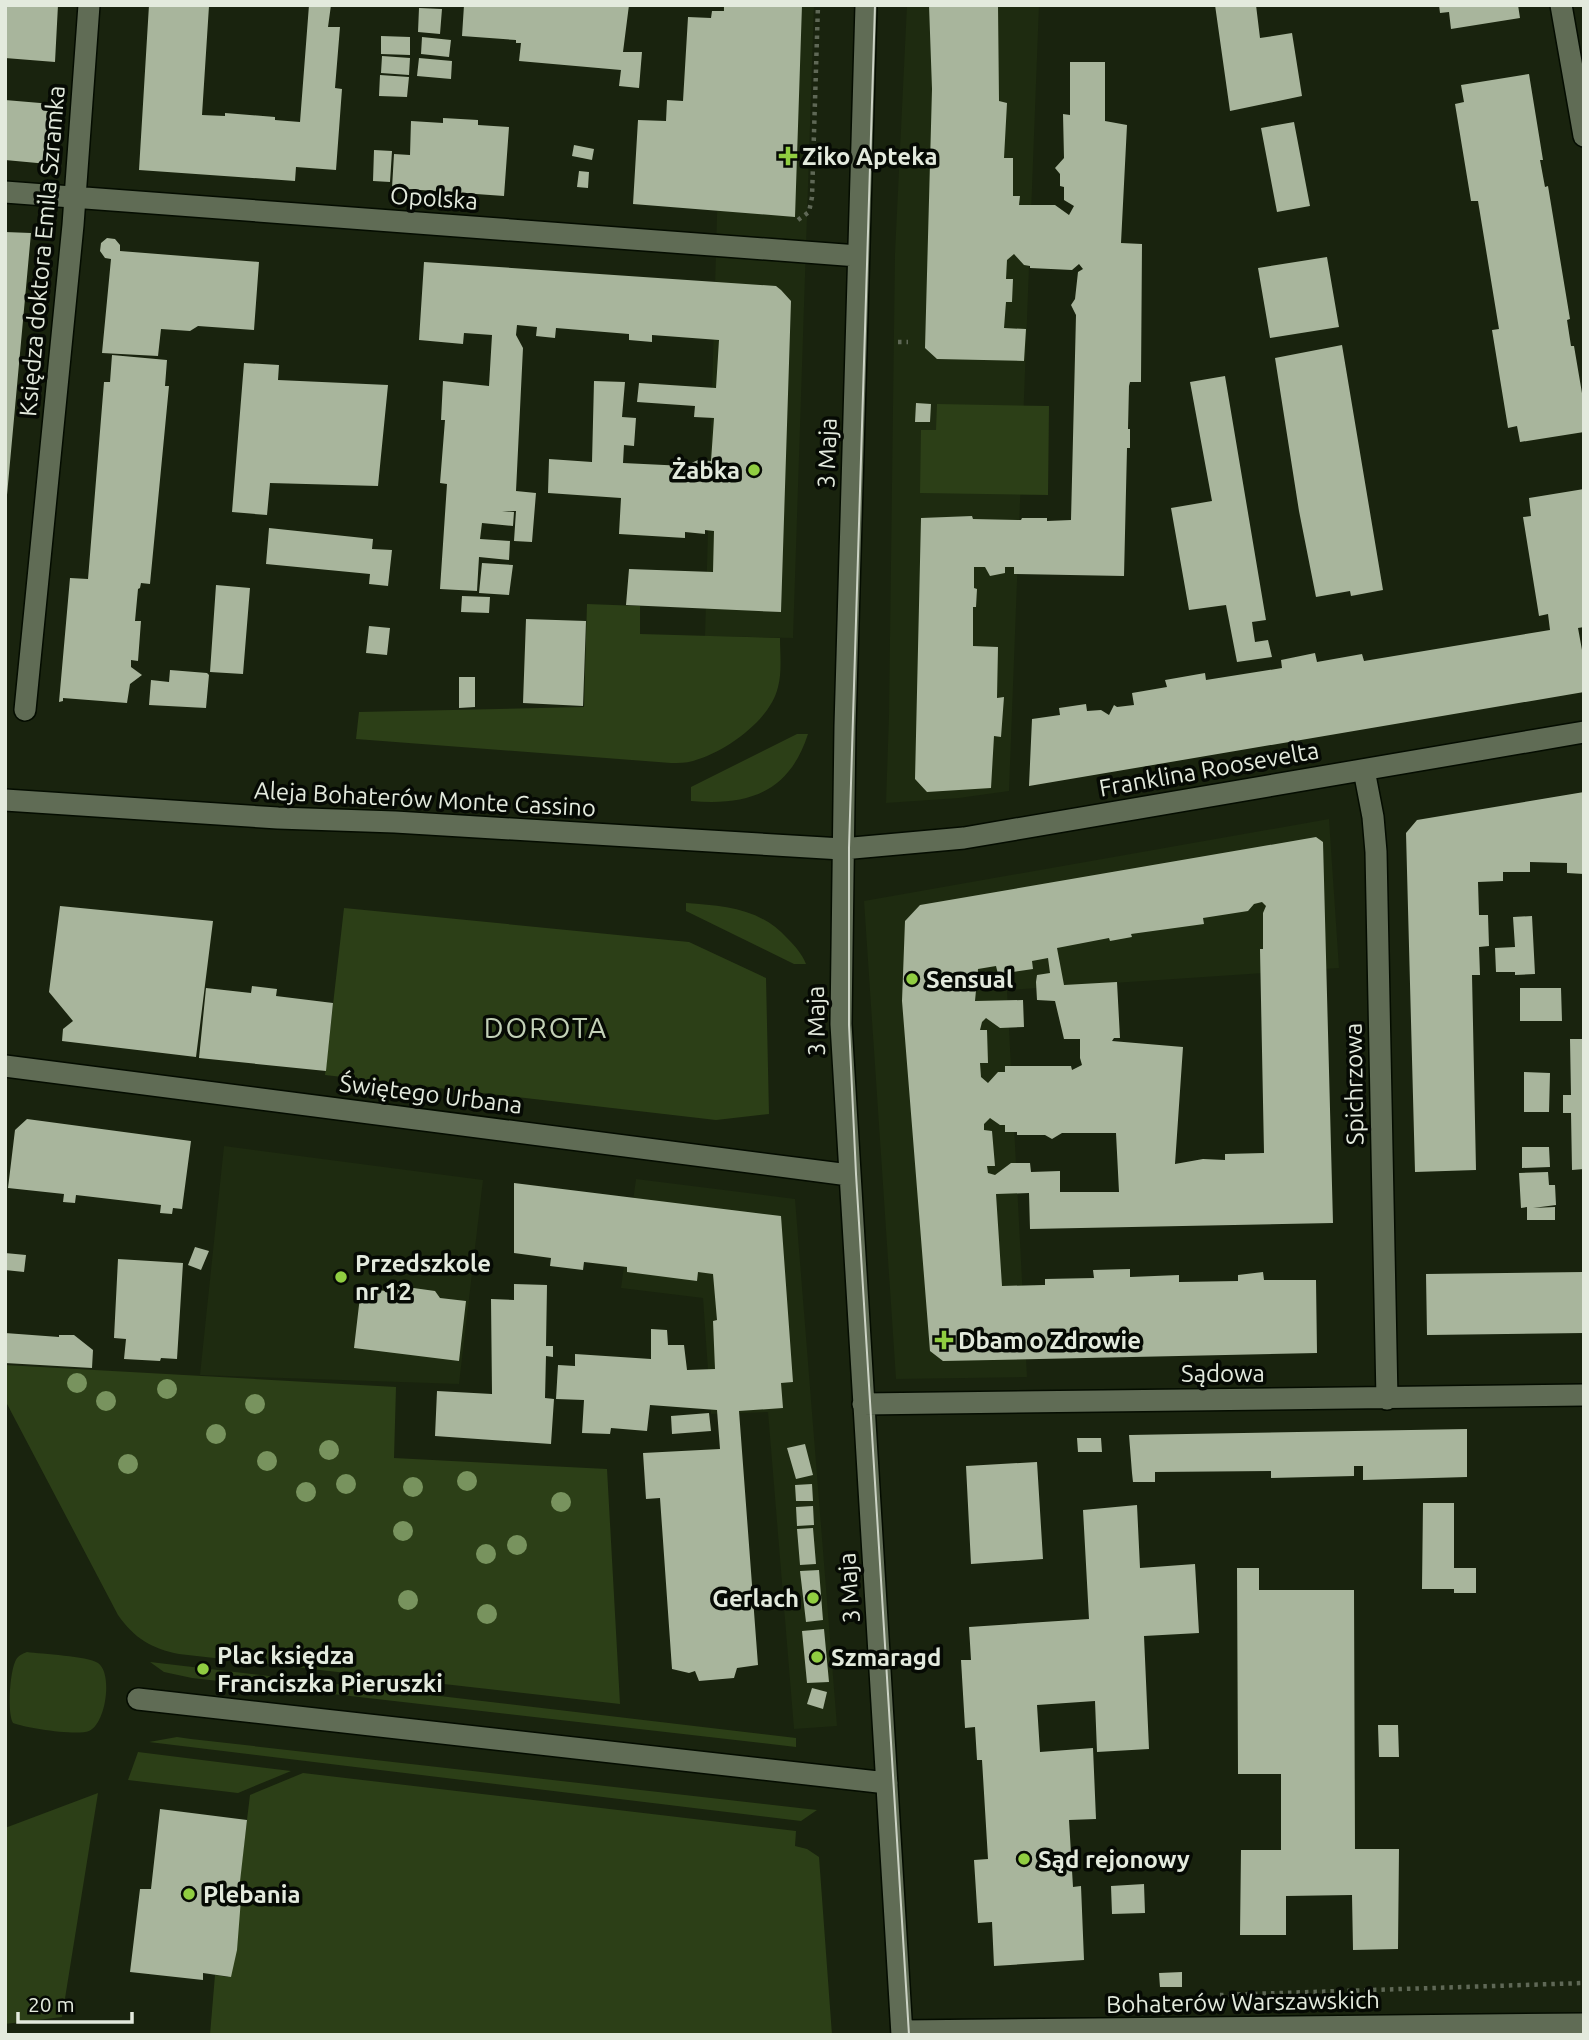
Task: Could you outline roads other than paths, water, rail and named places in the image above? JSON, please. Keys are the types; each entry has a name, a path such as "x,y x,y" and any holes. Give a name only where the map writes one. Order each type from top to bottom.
{"street":[{"name":"Księdza doktora Emila Szramka","path":"26,709 75,198 89,5"},
{"name":"3 Maja","path":"866,5 842,849 841,1024 902,2033"},
{"path":"1562,5 1584,136"},
{"name":"Opolska","path":"5,192 858,256"},
{"name":"Franklina Roosevelta","path":"842,849 964,838 1584,732"},
{"name":"Spichrzowa","path":"1364,770 1376,852 1387,1399"},
{"name":"Aleja Bohaterów Monte Cassino","path":"5,800 842,849"},
{"name":"Świętego Urbana","path":"5,1066 849,1175"},
{"name":"Sądowa","path":"863,1404 1584,1395"},
{"path":"138,1699 887,1783"},
{"name":"Bohaterów Warszawskich","path":"902,2033 1581,2028"}],"tram line":[{"path":"875,5 849,848 849,1025 909,2035"}],"place":[{"name":"Ziko Apteka","path":"788,156"},
{"name":"Żabka","path":"754,470"},
{"name":"Sensual","path":"912,979"},
{"name":"Przedszkole nr 12","path":"341,1277"},
{"name":"Dbam o Zdrowie","path":"944,1340"},
{"name":"Gerlach","path":"813,1598"},
{"name":"Szmaragd","path":"817,1657"},
{"name":"Plac księdza Franciszka Pieruszki","path":"203,1669"},
{"name":"Sąd rejonowy","path":"1024,1859"},
{"name":"Plebania","path":"189,1894"}],"district":[{"name":"DOROTA","path":"546,1027"}]}
